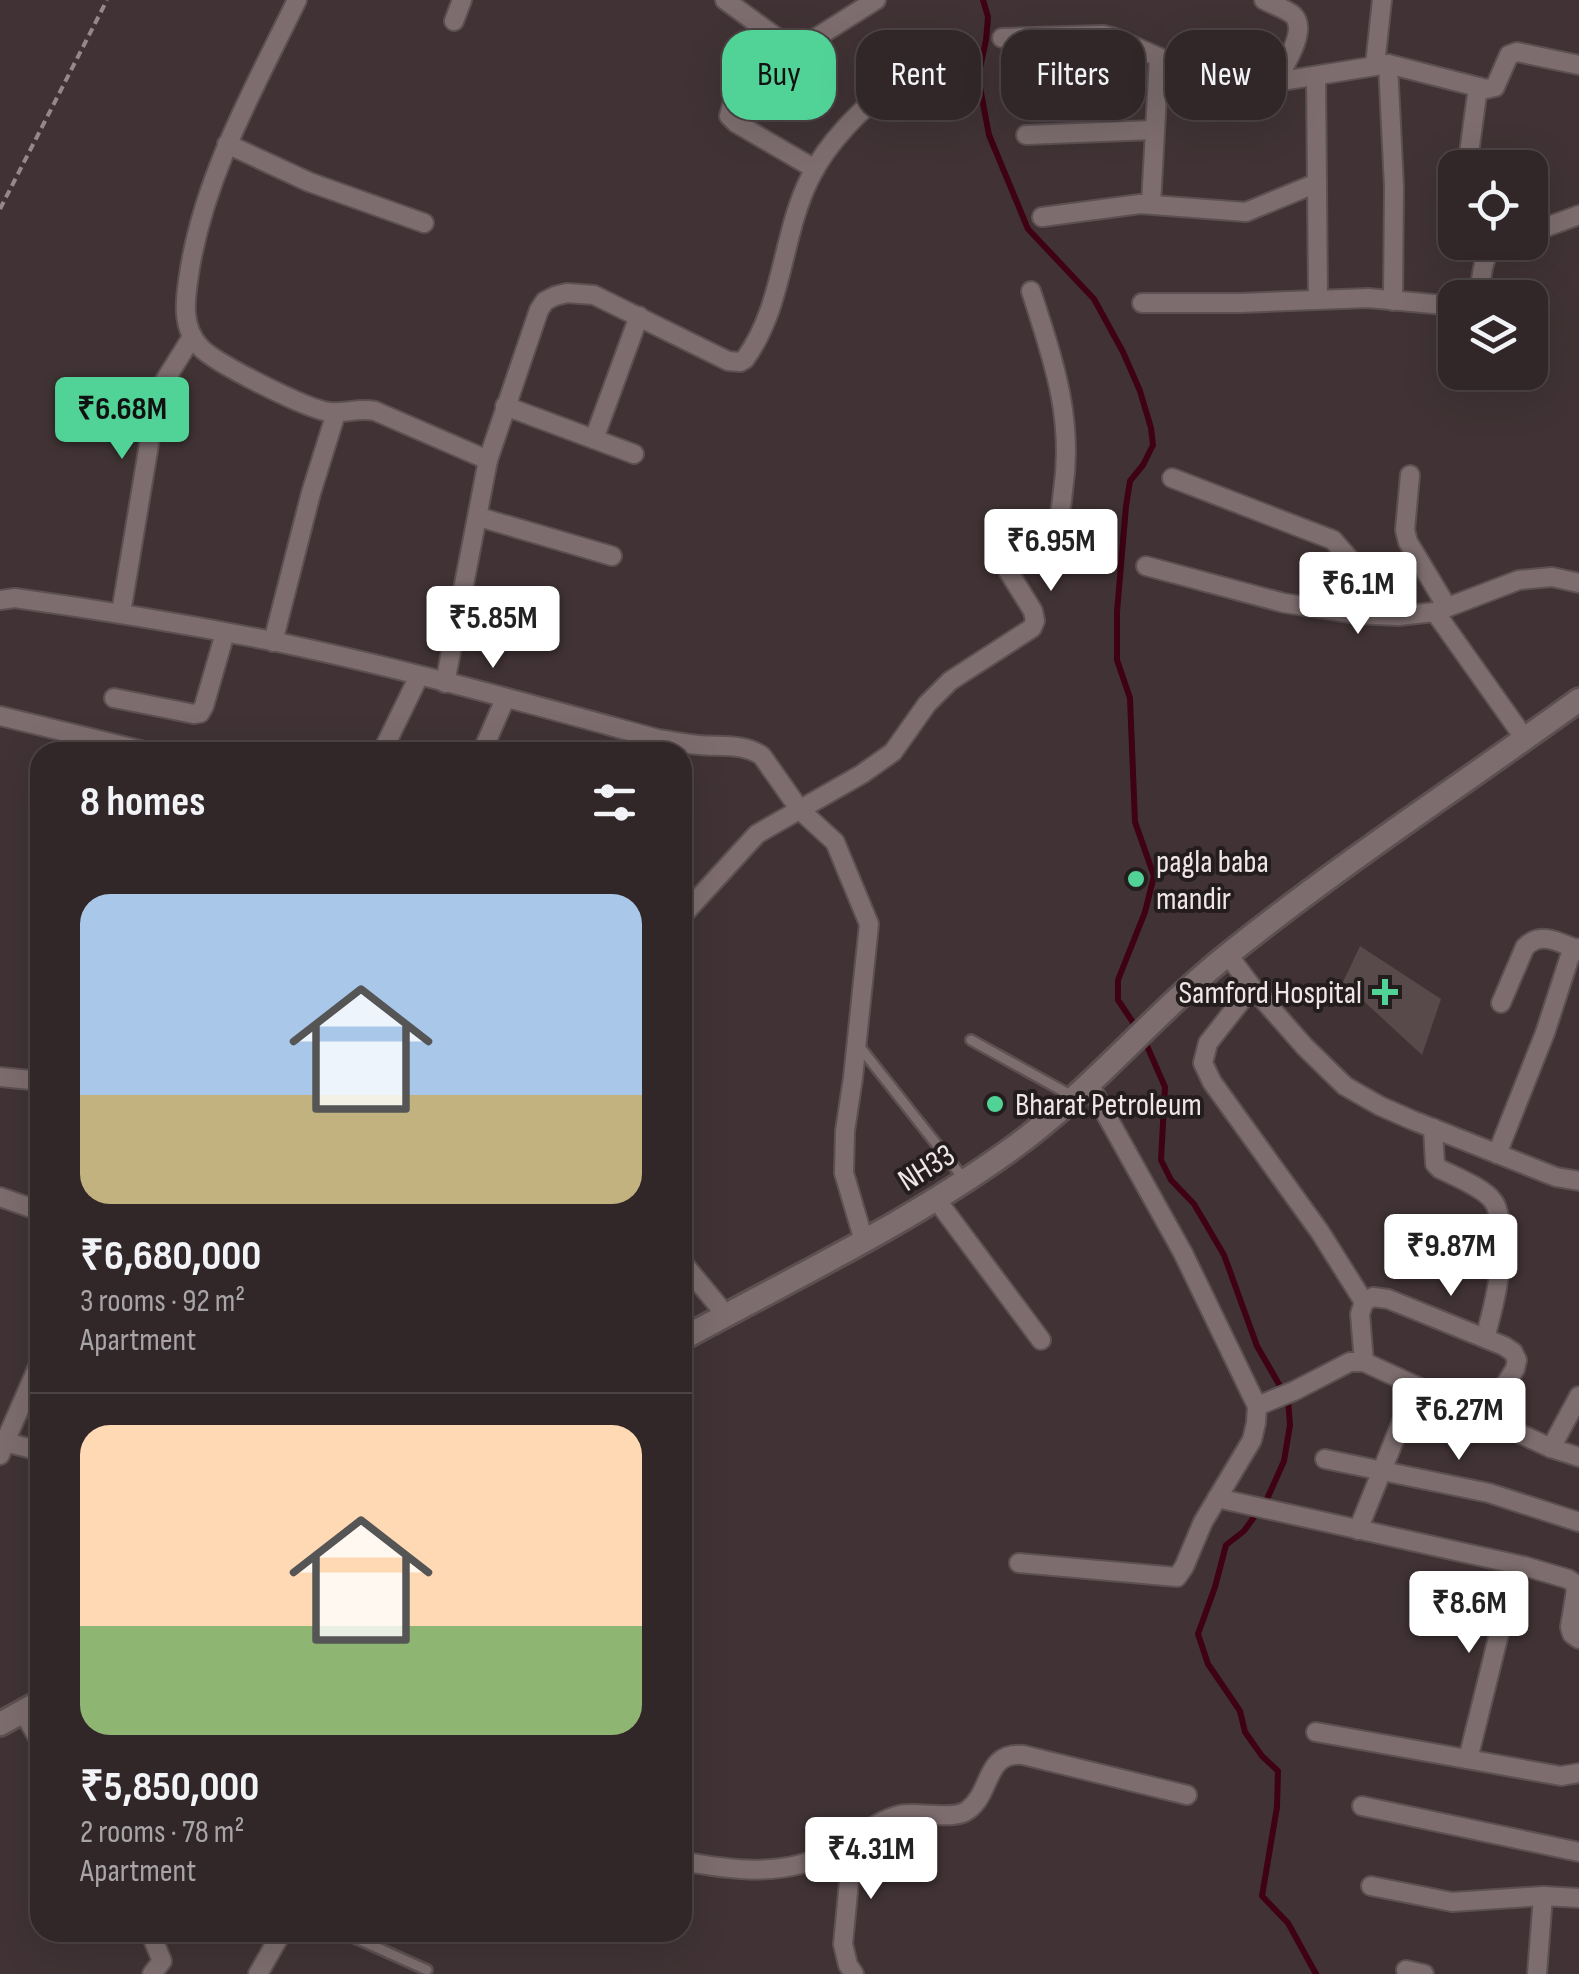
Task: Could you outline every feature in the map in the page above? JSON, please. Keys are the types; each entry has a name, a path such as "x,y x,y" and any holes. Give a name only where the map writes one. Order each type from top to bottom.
{"main road":[{"name":"NH33","path":"692,1334 936,1200 1027,1138 1228,954 1396,829 1525,739 1576,709"},
{"path":"0,1724 30,1708"}],"street":[{"path":"297,0 208,191 186,296 186,318 192,337 201,349 249,378 322,411 375,411 488,460"},
{"path":"454,21 462,0"},
{"path":"724,0 766,30"},
{"path":"829,30 876,0"},
{"path":"1264,0 1293,15 1300,24 1286,62"},
{"path":"1382,0 1382,65 1394,187 1393,301"},
{"path":"1145,52 1165,61"},
{"path":"1286,81 1382,65 1486,89 1495,87 1509,55 1517,52 1579,65"},
{"path":"1151,204 1158,58"},
{"path":"1316,76 1318,298"},
{"path":"1470,150 1478,87"},
{"path":"445,683 488,460 530,328 545,301 567,293 594,295 728,361 740,362 772,308 802,198 815,169 856,118"},
{"path":"733,120 815,169"},
{"path":"1026,135 1154,130"},
{"path":"227,144 309,182 424,223"},
{"path":"1042,217 1151,204 1246,212 1317,183"},
{"path":"1548,227 1579,215"},
{"path":"692,905 757,834 882,762 939,691 1032,628 1033,611 1002,561 1002,552 1014,535 1054,531 1060,512 1067,446 1062,394 1031,291"},
{"path":"1142,303 1368,298 1438,305"},
{"path":"594,439 639,316"},
{"path":"121,612 156,402 192,337"},
{"path":"506,406 634,454"},
{"path":"273,642 336,413"},
{"path":"1410,474 1408,542 1441,610 1525,739"},
{"path":"1172,478 1333,540 1353,562 1382,615"},
{"path":"479,518 612,556"},
{"path":"1146,566 1284,603 1398,616 1441,610 1518,580 1552,577 1579,583"},
{"path":"0,600 14,598 121,612 273,642 677,742"},
{"path":"114,698 200,713 225,633"},
{"path":"387,742 419,676"},
{"path":"486,742 504,698"},
{"path":"0,716 107,742"},
{"path":"692,744 756,752 800,810 835,842 869,924 845,1131 844,1174 864,1241"},
{"path":"1501,1003 1532,940 1541,938 1578,949"},
{"path":"1497,1154 1545,1033 1570,956 1578,949"},
{"path":"1228,954 1306,1048 1345,1086 1432,1128 1556,1177 1579,1181"},
{"path":"1252,987 1208,1044 1203,1064 1364,1302"},
{"path":"0,1077 30,1080"},
{"path":"1082,1090 1183,1253 1263,1404"},
{"path":"1432,1128 1434,1164 1496,1203 1502,1265 1485,1338"},
{"path":"0,1198 30,1208"},
{"path":"936,1200 1041,1340"},
{"path":"692,1274 726,1315"},
{"path":"1364,1362 1360,1314 1364,1302 1373,1297 1504,1346 1513,1352 1515,1368 1485,1417"},
{"path":"1019,1563 1177,1576 1203,1522 1252,1440 1263,1404 1350,1362 1364,1362 1579,1457"},
{"path":"30,1386 3,1449 30,1450"},
{"path":"1358,1530 1416,1386"},
{"path":"1552,1448 1579,1396"},
{"path":"1325,1459 1490,1493 1579,1522"},
{"path":"1217,1498 1568,1579 1576,1590 1570,1628 1579,1639"},
{"path":"1468,1759 1516,1564"},
{"path":"1316,1732 1561,1776 1579,1773"},
{"path":"692,1863 732,1870 794,1867 830,1853 901,1815 960,1814 974,1804 1000,1759 1014,1754 1188,1794"},
{"path":"1362,1806 1579,1852"},
{"path":"854,1840 844,1944 854,1974"},
{"path":"1371,1886 1452,1902 1543,1896 1579,1898"},
{"path":"1538,1974 1543,1896"},
{"path":"152,1974 162,1962 154,1942"},
{"path":"258,1974 276,1942"}],"lane":[{"path":"970,1040 1082,1090"},
{"path":"857,1044 966,1181"},
{"path":"364,1942 427,1970"}],"path":[{"path":"0,209 107,0"}],"building":[{"path":"1360,946 1441,999 1422,1055 1343,982"}],"waterway":[{"path":"983,0 988,17 978,77 989,135 1028,229 1094,299 1123,352 1151,428 1153,445 1130,481 1126,506 1117,660 1130,698 1135,822 1154,876 1145,912 1118,980 1118,1000 1144,1039 1165,1087 1161,1160 1171,1180 1194,1204 1224,1255 1257,1346 1288,1400 1290,1425 1284,1461 1267,1499 1244,1531 1226,1545 1198,1634 1208,1664 1240,1711 1245,1732 1278,1771 1277,1807 1262,1896 1288,1923 1316,1974"}],"place":[{"name":"pagla baba mandir","path":"1136,879"},
{"name":"Samford Hospital","path":"1385,992"},
{"name":"Bharat Petroleum","path":"995,1104"}]}
